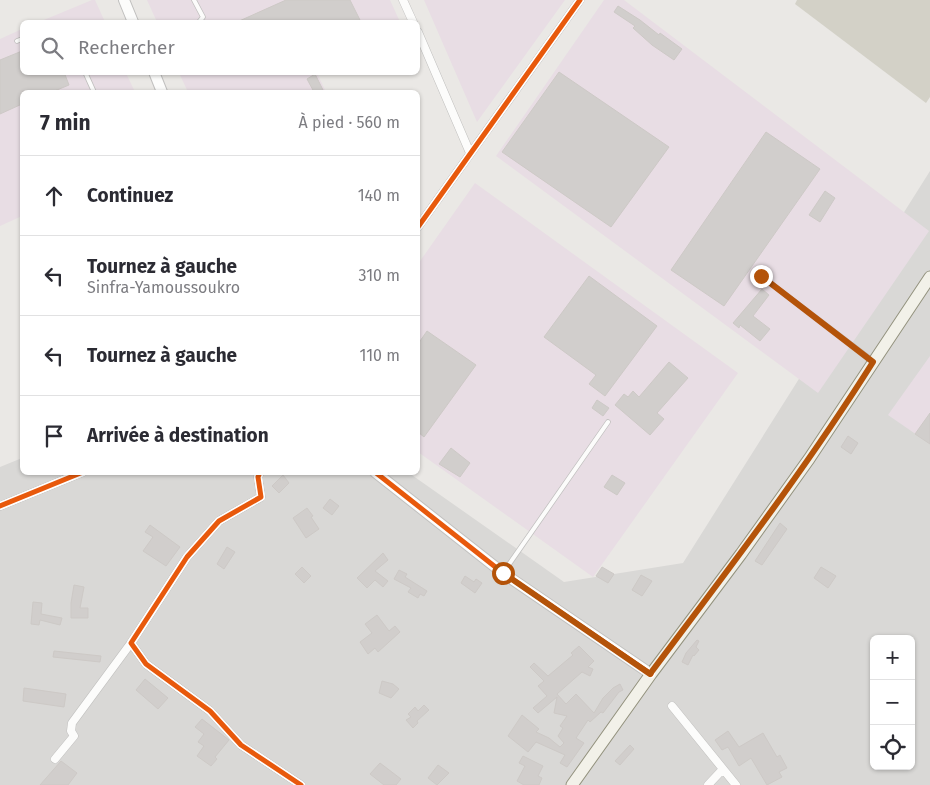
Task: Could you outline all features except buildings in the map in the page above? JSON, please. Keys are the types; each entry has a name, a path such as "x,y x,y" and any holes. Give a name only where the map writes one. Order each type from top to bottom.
{"main road":[{"path":"572,785 650,674 781,499 930,277"}],"street":[{"path":"124,0 132,20"},
{"path":"403,0 412,20"},
{"path":"420,224 580,0"},
{"path":"420,37 470,153"},
{"path":"155,75 161,90"},
{"path":"0,506 76,475"},
{"path":"55,759 74,736 71,731 72,723 131,643 187,557 219,521 261,497 259,475"},
{"path":"379,475 503,573 650,674"},
{"path":"131,643 146,664 210,711 241,745 301,785"},
{"path":"672,706 736,785"},
{"path":"708,785 723,769"}],"lane":[{"path":"194,0 202,18 200,20"},
{"path":"86,75 93,90"},
{"path":"761,276 873,362"},
{"path":"503,573 608,422"}],"shaded area":[{"path":"95,0 104,20 44,20"},
{"path":"147,0 390,0 399,20 156,20"},
{"path":"424,0 565,0 477,122"},
{"path":"604,0 624,0 929,231 818,393 496,156"},
{"path":"797,0 930,0 930,97 926,103 795,4"},
{"path":"20,30 20,75 127,75 134,90 20,90 20,217 0,226 0,39"},
{"path":"180,75 318,75 325,90 187,90"},
{"path":"930,171 930,785 0,785 0,467 20,459 20,475 412,475 564,582 683,563"},
{"path":"475,183 738,373 593,577 420,453 420,261"},
{"path":"930,356 930,444 888,415"}],"cycle path":[{"path":"420,224 580,0"},
{"path":"0,506 76,475"},
{"path":"259,475 261,497 219,521 187,557 131,643 146,664 210,711 241,745 301,785"},
{"path":"379,475 503,573 651,674"}],"route":[{"path":"503,573 650,674 781,499 873,362 761,276"}]}
